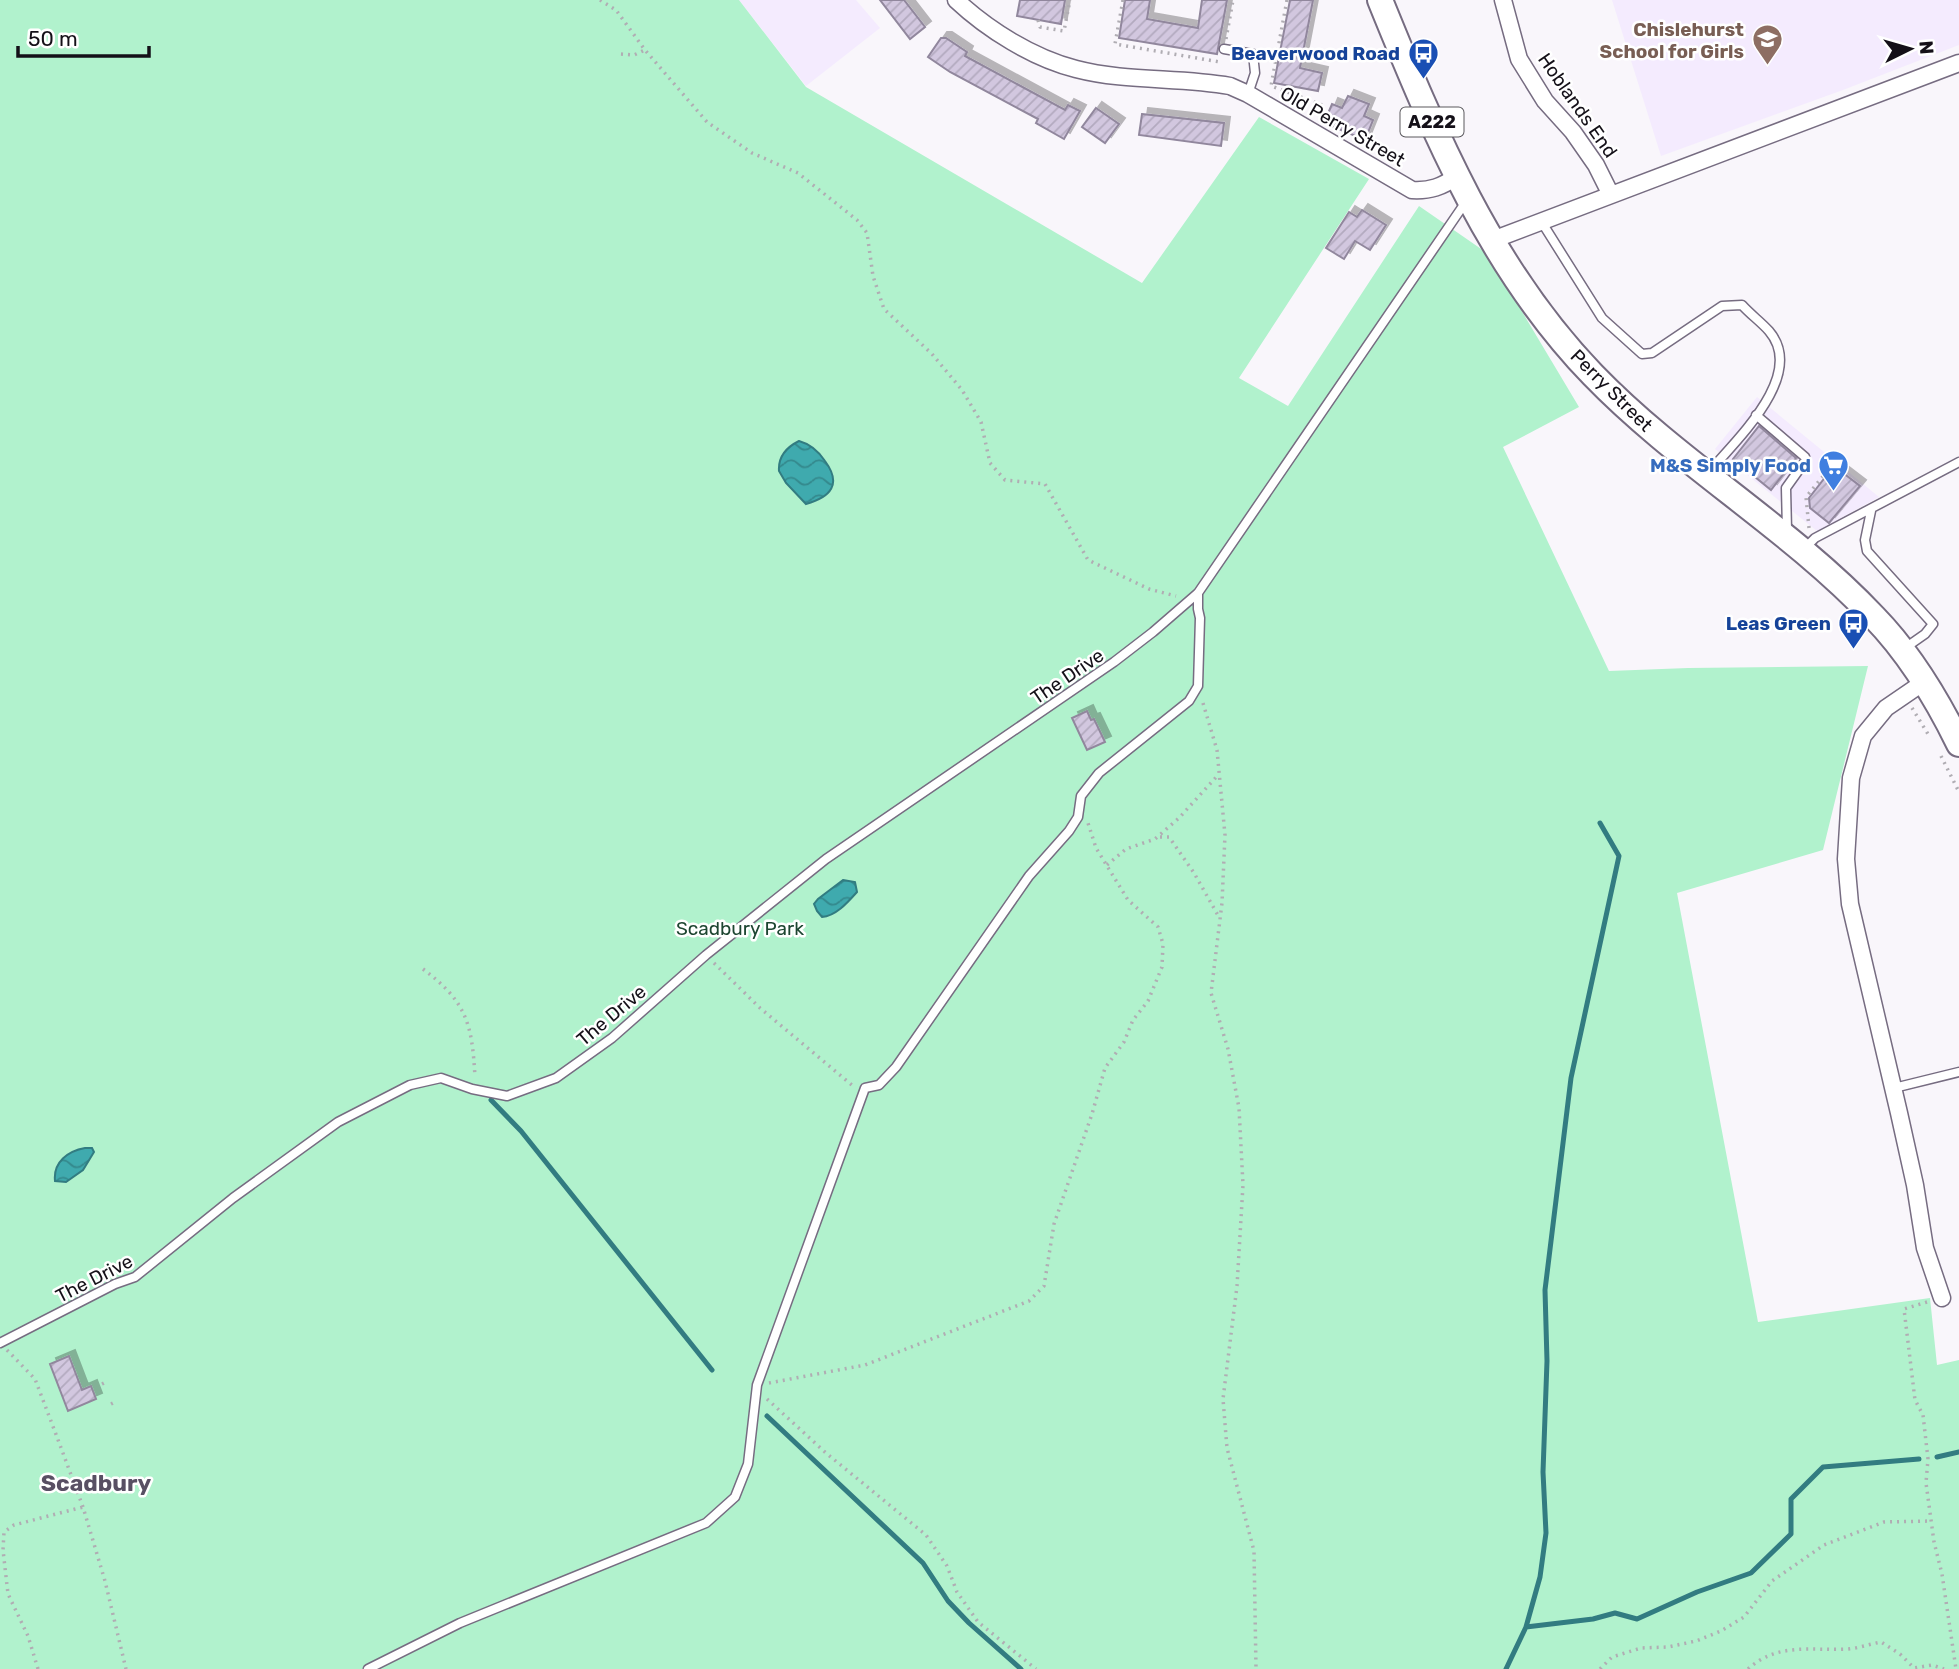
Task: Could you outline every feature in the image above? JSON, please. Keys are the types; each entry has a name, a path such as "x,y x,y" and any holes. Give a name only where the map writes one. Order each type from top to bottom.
{"main road":[{"name":"Perry Street","path":"1380,0 1468,199 1490,241 1520,286 1592,375 1644,424 1799,541 1874,616 1903,650 1924,682 1950,750"}],"street":[{"name":"Old Perry Street","path":"956,0 987,25 1023,47 1075,69 1100,74 1230,86 1412,190 1429,191 1457,176"},
{"name":"Hoblands End","path":"1503,0 1519,59 1545,101 1573,132 1596,165 1610,193"},
{"path":"1490,241 1610,193 1959,63"},
{"path":"1924,682 1886,708 1863,736 1851,778 1846,859 1850,904 1894,1088 1915,1185 1925,1248 1942,1298"}],"lane":[{"path":"1224,49 1253,54 1255,73 1248,94"},
{"name":"The Drive","path":"0,1343 115,1284 135,1277 233,1198 338,1122 410,1085 441,1078 476,1090 507,1096 556,1078 612,1038 705,954 827,859 1114,662 1196,595 1468,199"},
{"path":"1541,221 1602,318 1642,354 1652,354 1722,306 1741,305 1770,331 1781,358 1780,375 1764,405 1707,474"},
{"path":"1756,415 1805,457 1806,460 1786,488 1799,541 1815,538 1959,462"},
{"path":"1871,510 1865,541 1867,551 1933,624 1925,634 1903,650"},
{"path":"368,1669 460,1623 706,1522 735,1497 748,1464 757,1385 865,1088 880,1085 896,1067 1029,876 1069,831 1078,817 1081,796 1099,773 1189,701 1198,686 1200,618 1196,595"},
{"path":"1894,1088 1959,1072"}],"path":[{"path":"600,0 616,10 645,50 707,122 752,153 798,173 857,220 867,233 873,276 884,309 932,354 961,390 981,422 990,463 1006,480 1045,484 1088,560 1149,589 1169,595 1196,595"},
{"path":"1038,20 1040,27 1063,31 1070,0"},
{"path":"1123,0 1115,44 1222,62 1233,0"},
{"path":"1287,0 1270,86 1322,105"},
{"path":"621,54 634,55 645,50"},
{"path":"1799,541 1806,497 1834,463"},
{"path":"1198,686 1217,750 1225,835 1220,919 1211,993 1228,1049 1239,1108 1243,1185 1237,1286 1223,1399 1227,1448 1254,1551 1256,1669"},
{"path":"1903,696 1930,737"},
{"path":"1950,750 1959,792"},
{"path":"1107,865 1126,849 1157,837 1179,818 1219,774"},
{"path":"1037,1669 978,1622 957,1592 947,1566 926,1535 826,1454 766,1397 757,1385 864,1365 1030,1301 1044,1286 1055,1224 1105,1068 1124,1042 1133,1020 1148,1001 1162,967 1163,944 1158,927 1128,900 1096,848 1081,796"},
{"path":"1157,837 1169,837 1181,852 1220,919"},
{"path":"705,954 760,1008 863,1094"},
{"path":"423,969 445,987 459,1003 467,1018 474,1047 476,1090"},
{"path":"1942,1298 1904,1309 1915,1400 1923,1415 1928,1460 1926,1483 1956,1669"},
{"path":"0,1343 35,1379 83,1507 106,1581 127,1669"},
{"path":"38,1669 28,1636 8,1594 2,1531 14,1525 83,1507"},
{"path":"1600,1669 1612,1657 1642,1648 1696,1642 1721,1631 1744,1617 1772,1581 1824,1545 1884,1522 1932,1521"},
{"path":"1748,1669 1763,1656 1797,1648 1850,1648 1881,1642 1900,1654 1914,1668 1932,1665 1944,1669"}],"shaded area":[{"path":"739,0 856,0 880,28 806,86"},
{"name":"Chislehurst School for Girls","path":"1612,0 1959,0 1959,45 1661,156"},
{"path":"1757,397 1879,497 1817,531 1715,449"}],"green space":[{"name":"Scadbury Park","path":"0,0 739,0 806,87 1142,283 1259,117 1369,179 1239,378 1288,406 1419,206 1487,253 1579,407 1503,447 1609,671 1868,666 1823,850 1677,893 1758,1322 1930,1298 1937,1365 1959,1360 1959,1669 0,1669"}],"water":[{"path":"799,441 820,454 833,476 833,483 827,493 822,498 806,504 786,483 779,471 784,453"},
{"path":"843,880 855,882 857,892 837,911 822,917 814,904"},
{"path":"85,1148 92,1148 94,1152 83,1170 66,1182 55,1181 56,1168 63,1158"}],"building":[{"path":"880,0 904,0 925,27 910,39"},
{"path":"1020,0 1065,0 1061,24 1017,16"},
{"path":"1125,0 1150,0 1147,19 1198,28 1202,0 1227,0 1217,54 1119,38"},
{"path":"1290,0 1313,0 1300,68 1322,73 1318,91 1274,83"},
{"path":"941,38 946,38 967,52 965,56 1065,110 1068,105 1080,111 1064,139 1036,123 1038,119 950,72 928,57"},
{"path":"1348,96 1369,104 1364,116 1373,120 1365,140 1324,123 1332,104 1342,108"},
{"path":"1096,108 1119,124 1105,143 1082,127"},
{"path":"1142,114 1224,123 1221,146 1139,135"},
{"path":"1362,210 1386,225 1370,250 1355,241 1344,259 1326,248 1349,212 1357,217"},
{"path":"1759,426 1796,458 1771,490 1733,459"},
{"name":"M&S Simply Food","path":"1834,466 1860,486 1829,523 1810,508 1809,498"},
{"path":"1087,711 1105,742 1087,750 1072,718"},
{"path":"69,1356 82,1390 91,1386 96,1399 68,1411 50,1364"}],"waterway":[{"path":"1526,1627 1540,1577 1546,1533 1543,1472 1547,1361 1545,1290 1571,1078 1619,856 1600,823"},
{"path":"491,1100 521,1131 712,1370"},
{"path":"767,1416 923,1563 948,1601 1021,1669"},
{"path":"1937,1457 1959,1452"},
{"path":"1506,1669 1526,1627 1593,1619 1615,1613 1637,1619 1697,1592 1751,1573 1791,1534 1791,1499 1823,1467 1919,1459"}],"place":[{"name":"Chislehurst School for Girls","path":"1767,67"},
{"name":"Beaverwood Road","path":"1423,80"},
{"name":"M&S Simply Food","path":"1834,492"},
{"name":"Leas Green","path":"1854,650"}],"district":[{"name":"Scadbury","path":"96,1483"}]}
